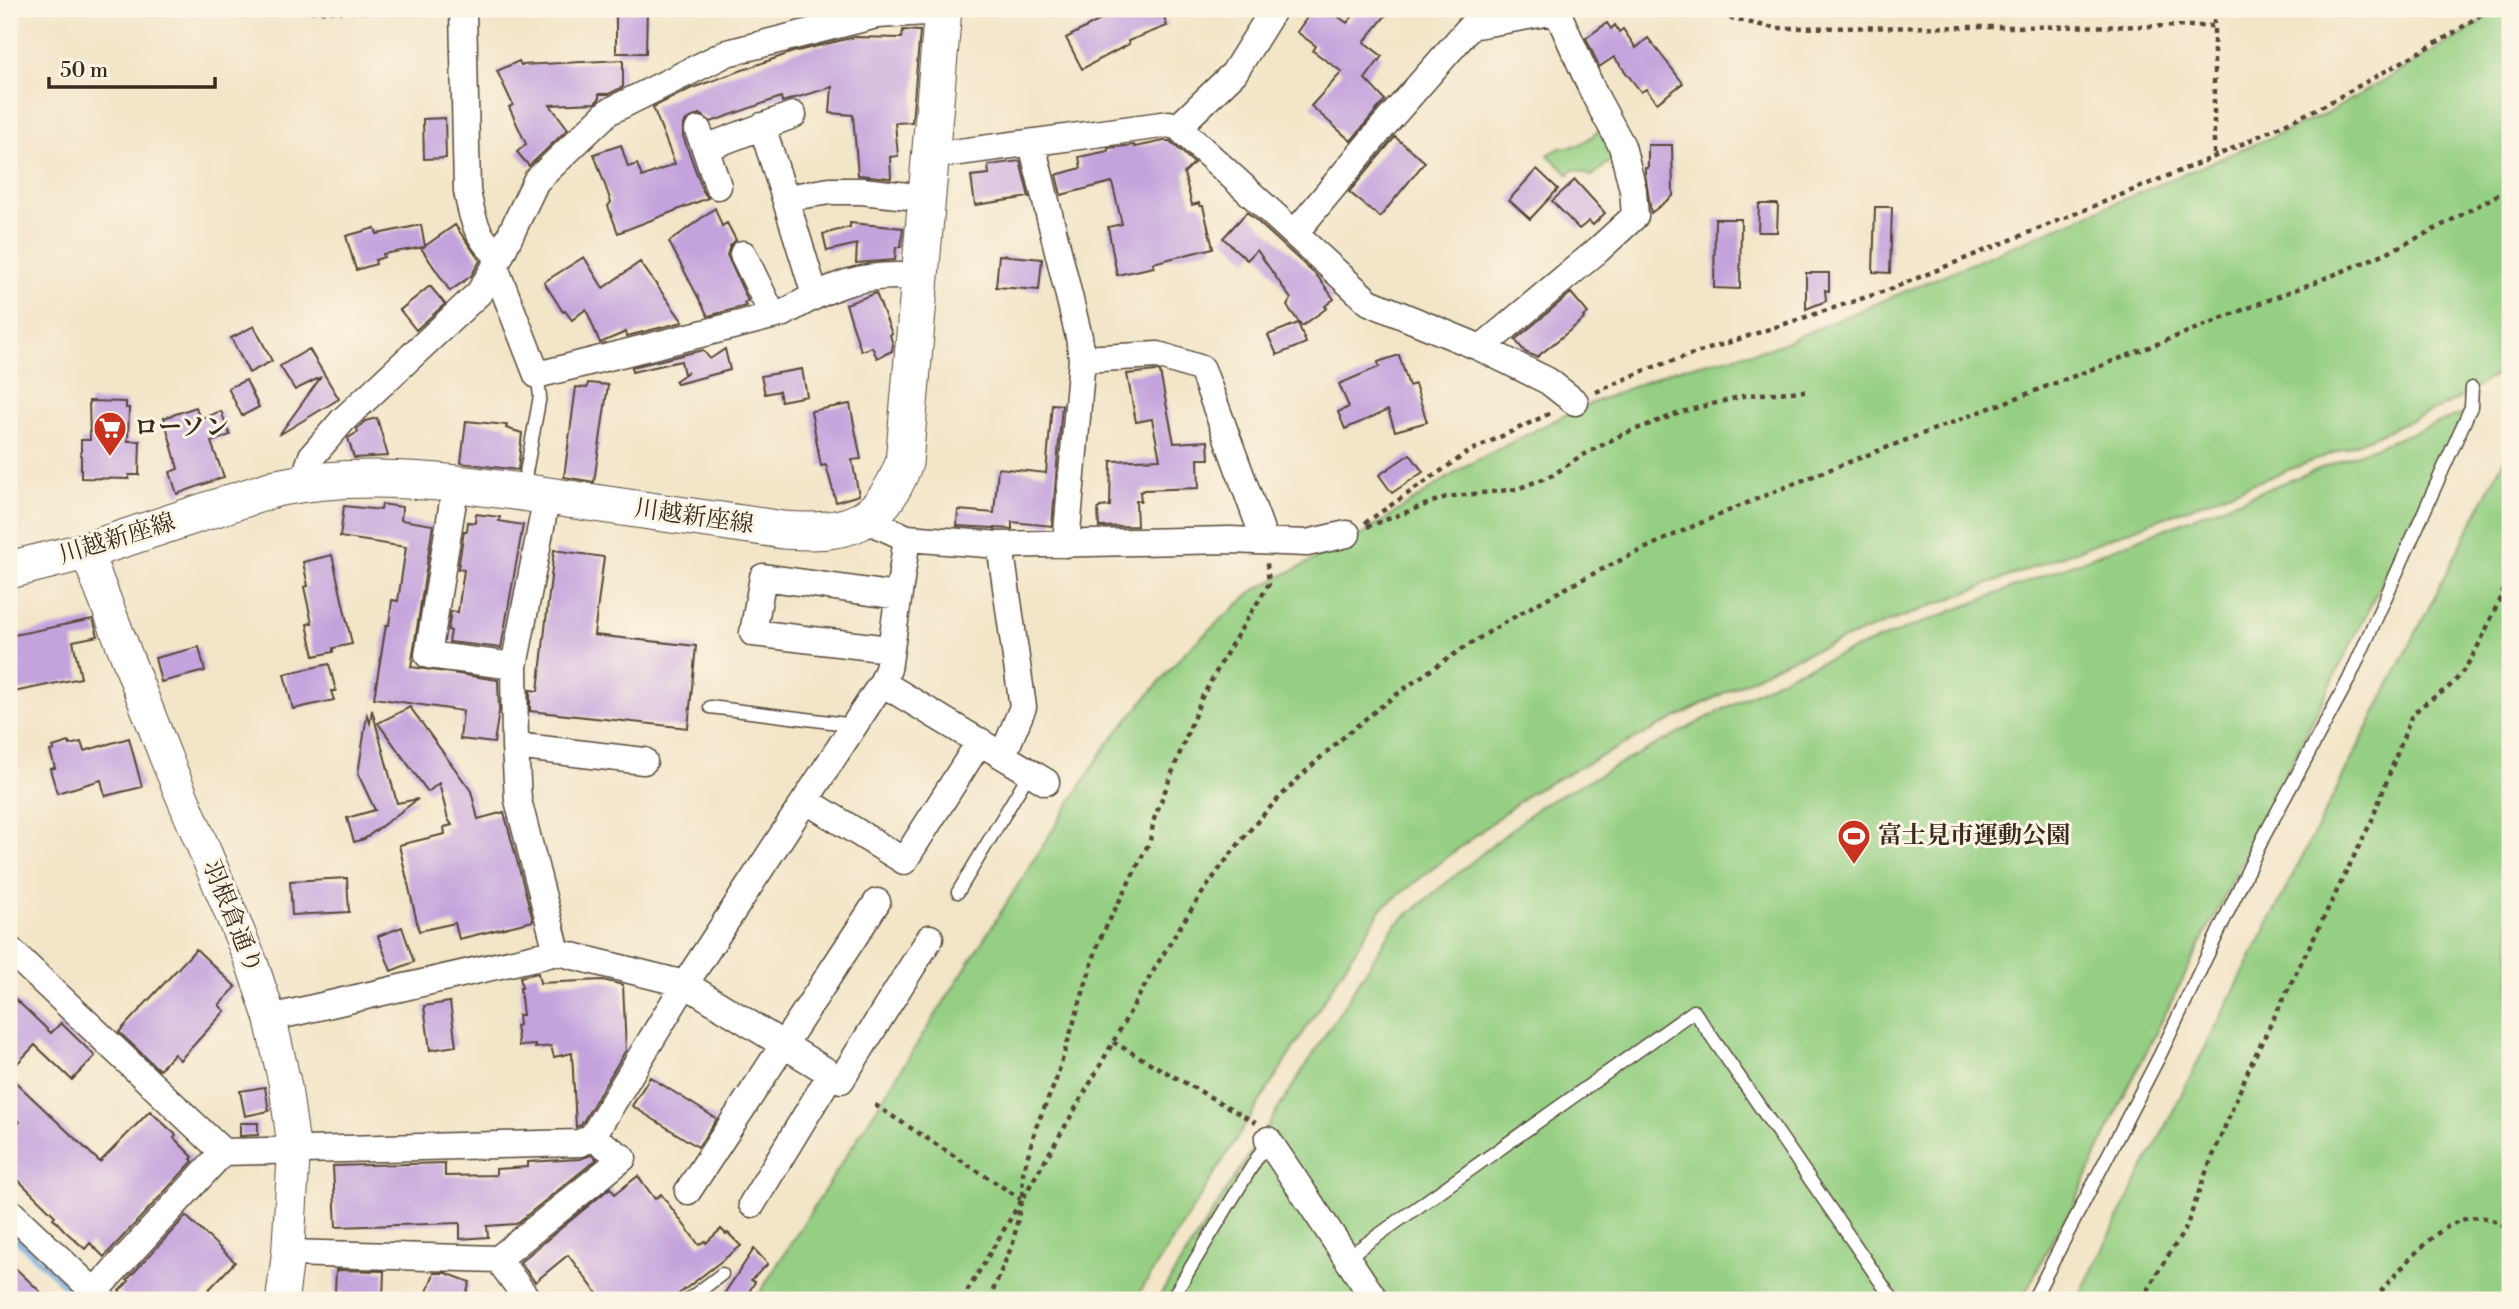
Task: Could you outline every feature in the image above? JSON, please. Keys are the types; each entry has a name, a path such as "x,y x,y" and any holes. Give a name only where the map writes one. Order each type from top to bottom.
{"main road":[{"name":"川越新座線","path":"9,570 86,551 276,488 303,482 456,483 783,530 815,532 841,528 865,519 883,505 895,487 904,463 943,10"}],"street":[{"path":"1178,127 1234,73 1274,9"},
{"path":"303,482 312,456 343,420 478,293 498,261 536,181 608,112 727,53 877,15 943,10"},
{"path":"1295,233 1471,26 1556,10 1594,94 1622,146 1633,190 1634,216 1598,250 1481,348"},
{"path":"463,11 467,191 471,214 481,238 498,261 537,375 784,313 815,295 871,276 918,277"},
{"path":"718,186 701,139 762,126 793,115"},
{"path":"930,156 1169,124 1178,127 1369,302 1481,348 1548,381 1574,402"},
{"path":"762,126 815,295"},
{"path":"1032,144 1082,359 1066,544"},
{"path":"785,198 830,191 862,191 926,198"},
{"path":"743,254 773,316"},
{"path":"1082,359 1158,355 1202,369 1265,541"},
{"path":"456,483 428,655 514,666"},
{"path":"535,494 514,666 515,746 518,800 557,952"},
{"path":"865,519 907,538 1000,545 1265,541 1307,543 1347,534"},
{"path":"9,949 223,1152 580,1143 592,1137 685,984 883,683 888,669 907,538"},
{"path":"807,802 904,861 1023,707 1000,545"},
{"name":"羽根倉通り","path":"86,551 166,758 252,964 271,1018 285,1084 294,1149 288,1253 282,1300"},
{"path":"889,649 753,634 763,577 898,596"},
{"path":"883,683 1038,777"},
{"path":"515,746 645,761"},
{"path":"688,1191 877,902"},
{"path":"271,1018 557,952 685,984 841,1080 930,938"},
{"path":"752,1204 831,1074"},
{"path":"1262,1132 1375,1300"},
{"path":"288,1253 498,1259 623,1158 592,1137"},
{"path":"9,1211 99,1296 223,1152"},
{"path":"498,1259 528,1300"}],"lane":[{"path":"535,494 540,396 537,375"},
{"path":"2034,1300 2160,1055 2264,836 2349,679 2471,407 2472,388"},
{"path":"710,707 855,725"},
{"path":"958,892 1038,777"},
{"path":"1346,1258 1694,1011 1893,1300"},
{"path":"1171,1300 1262,1132"},
{"path":"688,1300 722,1274"}],"path":[{"path":"180,9 463,11"},
{"path":"1689,9 1774,28 2214,26"},
{"path":"2214,9 2214,157"},
{"path":"1347,534 1394,505 1470,451 1574,402 1648,369 1888,290 2214,157 2323,106 2452,34 2489,9"},
{"path":"962,1300 1206,887 1242,839 1279,798 1315,763 1391,701 1482,636 1572,586 1695,524 1783,486 2326,277 2403,245 2510,188"},
{"path":"1347,534 1446,498 1517,489 1553,475 1576,458 1620,435 1682,412 1748,395 1805,391"},
{"path":"989,1300 1013,1243 1022,1199 1023,1172 1036,1127 1055,1083 1098,941 1150,841 1154,818 1201,699 1269,584 1265,541"},
{"path":"2143,1300 2186,1228 2250,1066 2372,820 2411,717 2422,705 2454,682 2462,671 2476,650 2510,577"},
{"path":"1113,1042 1262,1132"},
{"path":"875,1105 1022,1199"},
{"path":"2375,1300 2436,1233 2456,1221 2490,1219 2510,1232"}],"green space":[{"path":"2499,9 2510,9 2510,366 2453,402 2354,445 1784,662 1530,793 1382,908 1135,1300 755,1300 1108,743 1184,653 1254,590 1357,538 1467,465 1575,410 1674,370 1771,348 2326,114 2465,33"},
{"path":"1607,125 1618,155 1592,176 1574,169 1569,175 1548,155 1560,148 1580,145"},
{"name":"富士見市運動公園","path":"2468,411 2121,1102 2072,1209 2059,1227 2022,1300 1157,1300 1395,925 1540,806 1790,674"},
{"path":"2510,448 2510,1300 2077,1300"}],"building":[{"path":"616,9 647,9 646,53 616,53"},
{"path":"1121,9 1161,9 1167,26 1128,41 1129,44 1082,69 1066,38"},
{"path":"1313,9 1328,9 1347,23 1359,9 1391,9 1364,42 1382,56 1365,79 1385,100 1351,141 1311,106 1342,72 1313,51 1316,46 1297,32"},
{"path":"1607,23 1611,29 1615,25 1619,32 1623,29 1636,48 1648,38 1683,83 1657,103 1646,89 1641,92 1614,57 1599,67 1586,38"},
{"path":"903,30 920,31 912,122 895,123 898,156 890,157 891,178 858,175 853,115 830,113 832,87 782,102 781,97 711,122 700,114 686,120 683,136 708,198 618,233 608,206 611,202 594,154 621,145 628,167 637,164 642,177 675,164 653,107 692,88 793,52 855,37 902,38"},
{"path":"623,60 623,87 609,94 599,94 595,103 550,105 568,129 529,166 517,152 526,144 509,107 513,105 497,71 519,61 521,65"},
{"path":"445,118 446,158 424,159 423,119"},
{"path":"1395,137 1425,162 1380,217 1349,192"},
{"path":"1170,141 1194,163 1184,173 1192,205 1199,203 1203,206 1213,248 1153,263 1154,267 1117,275 1108,227 1122,224 1112,182 1061,195 1056,175 1081,168 1079,157 1108,151 1108,148 1135,147"},
{"path":"1648,145 1672,145 1673,196 1651,213 1645,173 1645,168 1648,168"},
{"path":"1020,161 1029,197 975,205 971,176 989,174 988,165"},
{"path":"1537,169 1558,189 1530,219 1509,200"},
{"path":"1575,180 1605,213 1593,225 1589,221 1579,229 1552,201"},
{"path":"1759,204 1778,204 1777,232 1758,232"},
{"path":"1875,207 1892,207 1890,273 1873,272"},
{"path":"715,208 722,226 727,223 736,240 727,255 748,301 744,303 746,306 708,316 669,242"},
{"path":"1247,212 1318,277 1334,299 1325,306 1327,308 1302,326 1287,306 1291,299 1257,250 1247,260 1223,238"},
{"path":"1715,219 1741,219 1740,289 1714,288"},
{"path":"850,223 903,228 901,247 896,247 895,260 856,263 857,244 827,251 823,234 850,227"},
{"path":"421,225 425,246 455,225 480,261 471,276 450,291 421,248 424,247 383,254 384,257 375,260 376,264 356,270 346,236 375,228 377,234"},
{"path":"999,255 1042,259 1039,290 996,287"},
{"path":"584,257 603,288 640,262 683,322 627,336 626,332 600,343 586,309 572,320 563,312 544,282"},
{"path":"1806,273 1829,273 1829,291 1825,290 1826,301 1806,309"},
{"path":"430,286 445,304 416,330 400,310"},
{"path":"876,293 892,334 893,345 892,351 877,358 872,347 861,351 846,304"},
{"path":"1571,293 1588,313 1584,319 1537,357 1525,352 1515,340"},
{"path":"1298,323 1306,343 1277,355 1268,335"},
{"path":"254,326 272,361 249,373 231,338"},
{"path":"309,349 339,399 279,435 321,377 295,390 280,366"},
{"path":"725,349 730,370 677,384 675,381 688,372 684,374 681,361 632,372 632,367 703,350 710,359"},
{"path":"1399,355 1409,386 1415,384 1427,422 1395,431 1388,410 1345,429 1338,412 1349,407 1339,384 1379,367 1378,362"},
{"path":"802,369 807,396 781,401 779,391 765,394 761,376"},
{"path":"1160,372 1174,443 1208,441 1209,459 1198,459 1199,488 1144,490 1140,492 1141,501 1136,501 1137,526 1099,527 1098,509 1110,506 1111,461 1160,459 1152,419 1136,422 1127,374"},
{"path":"246,380 259,407 242,416 228,388"},
{"path":"588,383 608,385 594,482 564,477 576,387 587,388"},
{"path":"89,401 126,402 126,408 129,408 128,441 140,441 139,475 129,475 129,479 81,478 81,440 90,440"},
{"path":"850,404 861,459 852,460 859,495 836,502 826,465 821,466 811,411"},
{"path":"1052,404 1062,405 1052,526 1012,522 1012,529 957,526 958,510 994,513 998,468 1046,473"},
{"path":"196,407 200,419 221,411 230,435 211,442 224,477 177,494 170,472 178,469 164,418"},
{"path":"377,418 388,456 354,458 348,438 358,432 357,429 365,421"},
{"path":"466,421 507,425 506,428 522,433 518,470 461,463"},
{"path":"1410,454 1423,472 1392,493 1379,475"},
{"path":"382,504 402,507 401,520 433,525 411,667 498,680 499,711 494,743 460,739 463,711 374,698 386,625 389,625 392,600 398,601 406,547 340,537 344,506 381,510"},
{"path":"476,514 500,517 499,521 523,525 501,648 449,642 451,611 458,612 464,570 458,569 464,531 467,531 468,522 475,523"},
{"path":"554,550 604,557 594,635 696,646 688,728 530,711 530,690 538,691"},
{"path":"332,555 352,644 314,656 307,624 312,623 304,587 308,586 303,562"},
{"path":"93,619 98,636 73,641 81,678 9,693 9,636"},
{"path":"199,647 205,671 161,682 155,658"},
{"path":"329,664 336,691 331,691 334,700 293,709 284,674"},
{"path":"410,707 471,791 478,819 504,812 533,921 459,939 455,923 419,931 399,845 445,834 444,827 452,825 439,783 428,792 378,723"},
{"path":"372,710 397,803 418,799 364,839 354,842 347,818 375,810 358,774 367,715 370,723"},
{"path":"129,738 142,787 105,796 101,780 57,793 50,769 55,768 50,751 54,750 53,747 69,742 70,745 81,742 84,751"},
{"path":"347,878 349,912 292,915 290,881"},
{"path":"402,927 414,962 391,971 378,936"},
{"path":"196,949 236,987 219,1005 225,1011 180,1060 174,1054 159,1070 119,1032"},
{"path":"538,973 540,983 603,980 623,985 626,1050 581,1125 576,1127 572,1053 554,1057 551,1046 519,1046 516,1026 519,1025 518,1015 523,1015 520,977"},
{"path":"9,993 51,1033 61,1023 95,1056 72,1080 35,1045 9,1072"},
{"path":"450,1002 456,1046 430,1050 424,1006"},
{"path":"9,1076 100,1162 150,1111 176,1135 174,1138 193,1157 193,1161 104,1257 90,1243 85,1249 65,1231 53,1218 55,1216 9,1171 9,1134 20,1122 9,1111"},
{"path":"650,1077 717,1119 698,1147 632,1106"},
{"path":"265,1087 269,1111 245,1116 240,1091"},
{"path":"240,1123 258,1123 258,1135 240,1136"},
{"path":"591,1155 597,1159 516,1224 487,1226 488,1237 460,1239 460,1223 336,1227 333,1166 445,1163 445,1176 496,1175 496,1169 528,1167 528,1162 580,1159"},
{"path":"638,1176 655,1199 661,1194 699,1245 705,1241 706,1243 721,1229 741,1246 671,1300 602,1300 568,1255 535,1282 520,1262 610,1188 615,1194"},
{"path":"186,1216 235,1262 199,1300 129,1300 119,1291"},
{"path":"754,1249 768,1264 751,1280 755,1282 744,1300 720,1300"},
{"path":"9,1262 49,1300 9,1300"},
{"path":"336,1270 384,1271 383,1300 344,1300 344,1292 335,1292"},
{"path":"434,1273 446,1273 470,1282 464,1300 424,1300"}],"waterway":[{"path":"9,1232 81,1300"}],"place":[{"name":"ローソン","path":"110,458"},
{"name":"富士見市運動公園","path":"1854,866"}]}
